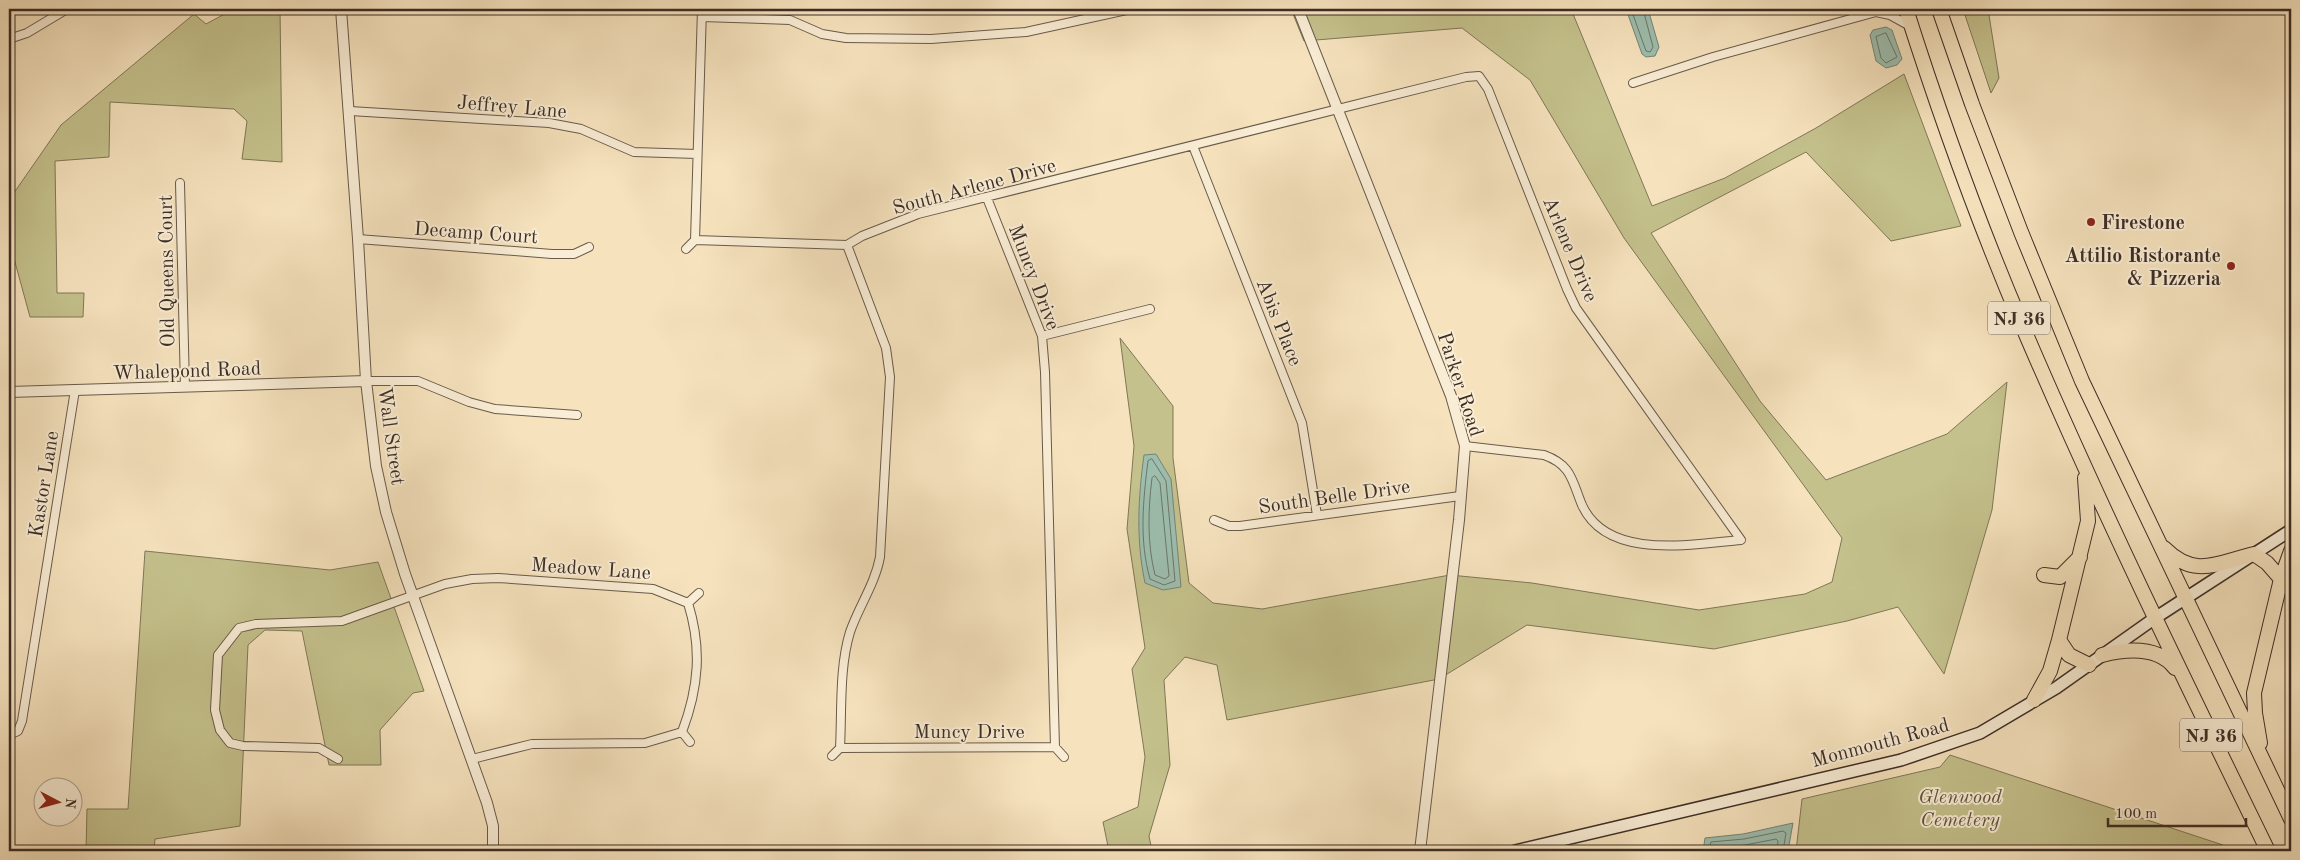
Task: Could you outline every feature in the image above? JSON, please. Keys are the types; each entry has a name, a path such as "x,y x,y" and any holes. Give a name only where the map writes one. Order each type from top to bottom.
{"highway":[{"name":"NJ 36","path":"1906,9 1936,101 1992,253 2084,467 2184,680 2268,851"},
{"name":"NJ 36","path":"1939,9 1972,104 2046,294 2088,395 2291,819"},
{"path":"2034,700 2050,671 2088,521 2084,467"},
{"path":"2160,544 2180,562 2197,567 2254,554 2267,563 2281,579"},
{"path":"2263,760 2255,713 2254,693 2281,579 2291,551"},
{"path":"2044,576 2060,577 2080,557"},
{"path":"2059,640 2069,655 2089,665"},
{"path":"2102,655 2122,652 2152,652 2165,658 2184,680"}],"main road":[{"name":"Monmouth Road","path":"1515,851 1901,760 1980,732 2089,665 2155,618 2291,530"}],"street":[{"path":"9,39 27,33 67,9"},
{"name":"Wall Street","path":"341,9 350,111 366,381 381,490 402,565 472,759 490,817 493,851"},
{"path":"686,249 695,240 702,13 790,20 822,34 846,38 931,39 1026,32 1131,9"},
{"name":"Parker Road","path":"1298,9 1451,396 1465,446 1420,851"},
{"path":"1633,83 1713,57 1878,10 1912,27"},
{"name":"Arlene Drive","path":"1338,110 1466,77 1476,75 1483,79 1576,308 1741,540 1661,546 1620,539 1603,530 1589,515 1582,505 1570,474 1556,459 1544,455 1465,446"},
{"name":"South Arlene Drive","path":"695,240 847,245 862,236 918,214 1338,110"},
{"name":"Jeffrey Lane","path":"350,111 550,123 580,128 634,152 697,154"},
{"name":"Abis Place","path":"1193,146 1299,413 1305,436 1317,515"},
{"name":"Old Queens Court","path":"180,183 185,387"},
{"name":"Muncy Drive","path":"840,748 1055,747 1045,372 1042,336 987,198"},
{"name":"Decamp Court","path":"358,239 552,254 574,254 589,247"},
{"path":"832,756 840,748 847,643 853,625 875,577 880,556 890,377 886,348 847,245"},
{"path":"1042,336 1150,309"},
{"path":"366,381 418,381 469,402 495,409 577,415"},
{"name":"Whalepond Road","path":"9,392 366,381"},
{"name":"Kastor Lane","path":"9,735 18,731 22,721 74,390"},
{"name":"South Belle Drive","path":"1214,520 1229,526 1240,526 1460,496"},
{"name":"Meadow Lane","path":"338,759 319,748 243,746 230,743 220,730 215,710 218,655 239,628 256,624 342,622 414,595 459,581 498,578 653,588 688,603"},
{"path":"682,732 693,700 697,646 696,628 688,603 699,593"},
{"path":"472,759 526,745 645,743 682,732"},
{"path":"682,732 690,742"},
{"path":"1055,747 1064,757"}],"green space":[{"path":"234,9 280,9 282,162 242,159 247,121 234,109 110,102 109,157 55,161 57,293 84,293 83,317 30,317 9,240 9,200 61,125 194,14 206,24"},
{"path":"1291,9 1376,9 1378,13 1392,9 1571,9 1652,206 1725,178 1816,128 1904,74 1961,226 1891,241 1806,152 1651,233 1760,401 1826,480 1947,434 2007,382 1992,510 1944,674 1898,607 1847,621 1714,649 1527,625 1439,679 1227,720 1217,665 1185,657 1164,680 1170,765 1149,836 1152,851 1109,851 1103,822 1138,807 1145,757 1132,669 1145,648 1127,529 1134,446 1120,338 1173,406 1173,458 1189,583 1213,603 1262,609 1450,575 1532,583 1699,610 1805,594 1832,582 1842,538 1624,238 1530,80 1462,28 1304,41"},
{"path":"1963,9 1988,9 1999,78 1991,93"},
{"path":"145,551 330,570 378,562 424,691 413,693 380,730 381,765 329,765 302,631 265,630 248,645 240,826 155,839 154,851 86,851 87,809 128,809"},
{"name":"Glenwood Cemetery","path":"1950,755 2223,845 2223,851 1796,851 1802,799 1940,767"}],"water":[{"path":"1626,9 1648,9 1659,47 1655,56 1646,57 1642,54"},
{"path":"1886,27 1892,30 1902,59 1897,65 1886,68 1876,61 1870,35 1873,30"},
{"path":"1156,454 1171,479 1181,587 1163,590 1145,583 1139,535 1139,503 1144,455"},
{"path":"1793,823 1788,851 1703,851 1705,838 1743,834"}],"place":[{"name":"Firestone","path":"2091,222"},
{"name":"Attilio Ristorante & Pizzeria","path":"2231,266"}]}
